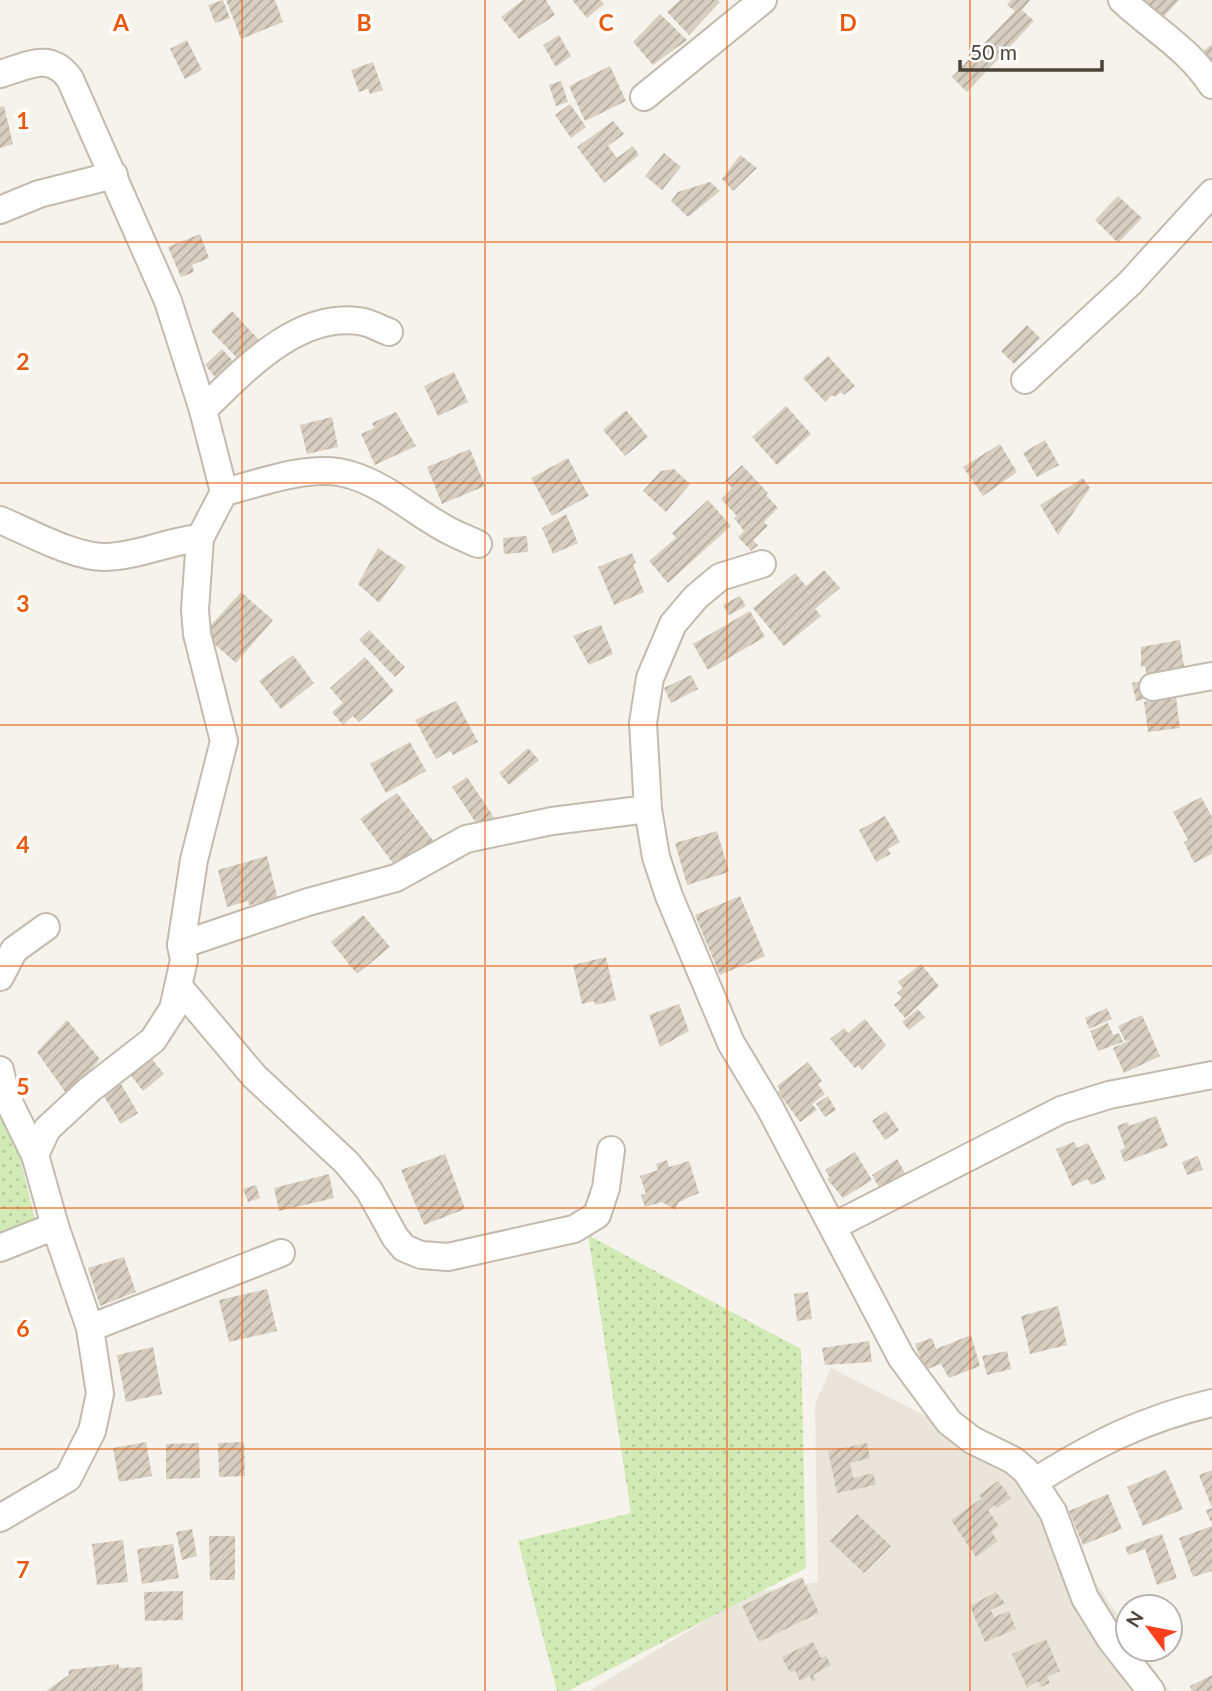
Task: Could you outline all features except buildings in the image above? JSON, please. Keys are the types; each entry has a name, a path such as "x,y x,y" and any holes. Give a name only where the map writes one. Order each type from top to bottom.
{"street":[{"path":"644,96 762,0"},
{"path":"1122,0 1180,47 1212,85"},
{"path":"0,74 49,61 62,67 114,175 168,301 203,410 225,492 200,538 196,578 197,634 224,741 194,860 181,946 184,960 173,1009 153,1040 67,1109 47,1129 35,1155"},
{"path":"0,210 39,194 114,175"},
{"path":"1025,380 1130,283 1212,193"},
{"path":"203,410 236,378 289,336 337,322 363,322 389,332"},
{"path":"225,492 319,472 349,474 391,493 441,527 478,544"},
{"path":"0,520 89,556 125,555 147,551 170,541 200,538"},
{"path":"762,564 720,577 673,624 661,649 644,702 648,809 656,857 669,896 732,1043 834,1226 901,1357 949,1422 972,1440 1019,1464 1034,1482 1053,1512 1085,1598 1111,1640 1151,1691"},
{"path":"1153,687 1212,676"},
{"path":"181,946 308,902 396,878 466,839 552,821 648,809"},
{"path":"0,977 14,950 46,927"},
{"path":"179,987 254,1076 347,1163 369,1190 400,1242 421,1255 458,1256 574,1229 597,1215 606,1188 611,1150"},
{"path":"0,1070 6,1096 35,1155 55,1226 90,1328 100,1394 92,1431 79,1462 68,1478 0,1518"},
{"path":"834,1226 1061,1110 1109,1095 1212,1075"},
{"path":"0,1248 55,1226"},
{"path":"90,1328 281,1253"},
{"path":"1034,1482 1107,1438 1177,1411 1212,1402"}],"shaded area":[{"path":"831,1368 1013,1460 1114,1609 1114,1663 1150,1663 1169,1691 589,1691 751,1593 818,1582 815,1404"}],"green space":[{"path":"0,1077 36,1223 0,1235"},
{"path":"588,1235 801,1349 806,1568 568,1691 557,1691 518,1541 631,1513"}]}
